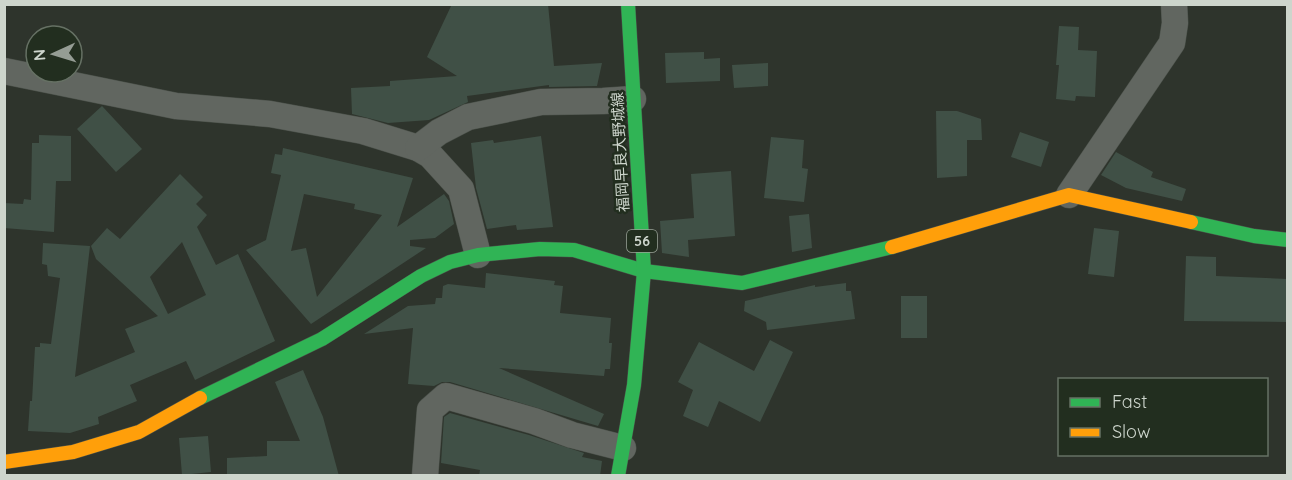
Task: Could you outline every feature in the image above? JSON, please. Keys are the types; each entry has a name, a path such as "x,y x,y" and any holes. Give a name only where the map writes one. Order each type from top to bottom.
{"street":[{"name":"福岡早良大野城線","path":"618,476 634,385 644,271 628,4"},
{"path":"1069,195 1172,43 1175,23 1174,4"},
{"path":"4,71 176,106 282,116 363,131 418,148 430,155 461,189 478,255"},
{"path":"418,148 439,132 468,117 541,102 633,99"},
{"path":"4,462 73,452 139,432 204,396 321,339 421,276 450,262 478,255 540,249 574,250 644,271 742,283 868,254 1069,195 1254,236 1287,240"},
{"path":"425,476 430,410 446,396 534,421 572,435 623,448"}],"building":[{"path":"452,4 548,4 554,66 602,63 597,86 549,87 549,85 467,96 468,102 429,120 388,123 352,114 351,88 390,86 390,81 457,76 427,57"},
{"path":"1059,26 1079,27 1078,50 1097,51 1095,97 1076,96 1075,101 1056,99"},
{"path":"704,52 704,59 720,58 720,81 666,83 665,53"},
{"path":"768,63 768,86 734,88 732,65"},
{"path":"102,106 142,149 116,172 77,129"},
{"path":"936,111 957,111 981,119 982,140 967,140 967,176 937,178"},
{"path":"1020,132 1049,142 1041,167 1011,157"},
{"path":"39,135 71,136 71,181 56,181 54,232 4,228 4,203 23,204 24,199 31,200 32,143 39,143"},
{"path":"541,136 553,227 517,230 516,225 487,229 476,188 471,143 493,140 494,143"},
{"path":"771,137 804,140 802,168 808,169 804,202 764,198"},
{"path":"283,148 413,178 397,227 444,194 449,201 454,224 435,238 410,240 410,246 426,248 311,324 246,250 266,240 281,175 271,173 275,154 282,155","holes":["304,194 355,204 354,209 382,215 317,297 306,248 291,251"]},
{"path":"1116,152 1153,172 1151,177 1186,189 1182,201 1126,188 1101,175"},
{"path":"731,171 735,236 688,240 689,257 662,253 660,221 694,218 691,174"},
{"path":"180,174 203,197 196,204 207,215 197,227 216,265 238,254 275,341 195,380 186,361 130,385 137,401 98,417 99,424 70,433 28,431 35,347 40,347 40,343 51,344 60,278 48,276 47,265 42,264 43,243 90,246 75,377 135,352 125,329 158,316 96,259 91,246 107,228 120,239","holes":["182,242 206,295 168,314 150,277"]},
{"path":"809,214 812,248 792,252 789,216"},
{"path":"1094,228 1119,231 1114,277 1088,274"},
{"path":"1186,256 1216,257 1216,276 1287,279 1287,322 1184,321"},
{"path":"486,273 555,281 554,285 563,286 560,313 611,318 610,369 605,369 604,376 499,368 604,414 598,426 450,382 442,382 434,386 408,384 413,328 364,334 408,306 435,304 436,298 442,298 443,286 448,284 485,288"},
{"path":"846,283 846,291 851,291 855,319 767,330 766,322 744,311 745,301 815,285 815,287"},
{"path":"901,296 927,296 927,338 901,338"},
{"path":"770,340 793,352 760,422 719,401 708,427 683,416 693,390 678,382 699,342 754,371"},
{"path":"303,370 323,417 339,476 227,476 227,458 267,456 267,441 300,441 275,382"},
{"path":"450,413 584,453 582,457 602,461 600,476 479,476 480,470 441,463 444,417"},
{"path":"208,436 211,472 182,475 179,438"}],"traffic: fast":[{"path":"618,476 634,385 644,271 628,4"},
{"path":"1191,222 1254,236 1288,240"},
{"path":"200,398 322,339 421,276 450,262 478,255 540,249 574,250 644,271 742,283 892,247"}],"traffic: slow":[{"path":"892,247 1069,195 1191,222"},
{"path":"4,462 73,452 139,432 200,398"}]}
